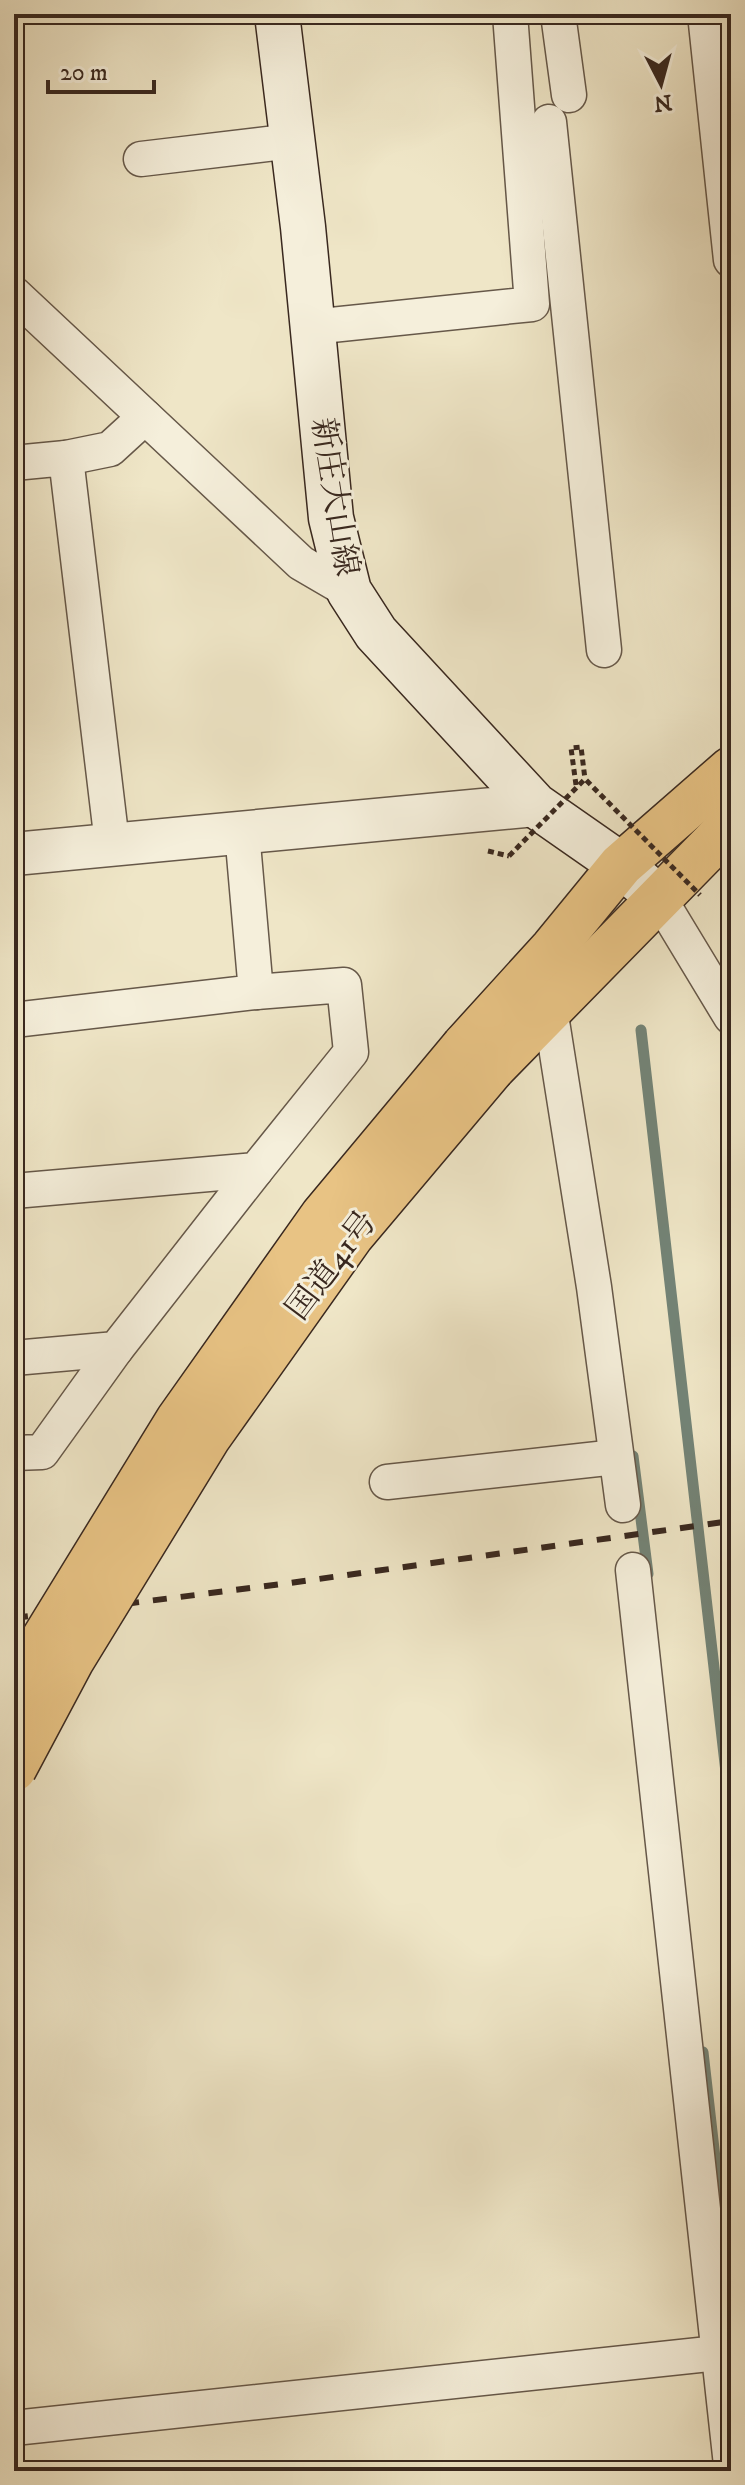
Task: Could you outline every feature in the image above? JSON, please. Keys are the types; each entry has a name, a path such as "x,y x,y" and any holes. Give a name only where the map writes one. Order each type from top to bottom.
{"highway":[{"name":"国道41号","path":"14,1769 72,1660 208,1438 553,948 621,865 731,769"},
{"name":"国道41号","path":"14,1694 41,1643 178,1420 323,1215 478,1058 550,1009 680,897 731,825"}],"main road":[{"name":"新庄大山線","path":"277,14 331,518 349,591 376,633 535,805 621,865 680,897"}],"street":[{"path":"510,14 532,304 571,338"},
{"path":"558,14 569,95"},
{"path":"705,14 731,260"},
{"path":"549,122 604,650"},
{"path":"141,159 292,141"},
{"path":"14,294 301,563 349,591"},
{"path":"312,327 532,304"},
{"path":"14,463 66,458 110,449 145,417"},
{"path":"66,458 112,843"},
{"path":"14,854 535,805"},
{"path":"242,832 256,992"},
{"path":"680,897 731,1017"},
{"path":"14,1020 344,985 351,1052 116,1349 42,1452 14,1453"},
{"path":"550,1009 594,1287 623,1505"},
{"path":"14,1191 256,1170"},
{"path":"14,1358 116,1349"},
{"path":"387,1482 616,1457"},
{"path":"633,1570 731,2465"},
{"path":"14,2428 718,2353"}],"path":[{"path":"577,790 571,748 581,747 585,779 680,897"},
{"path":"509,856 585,779"}],"waterway":[{"path":"641,1030 731,1816"},
{"path":"633,1456 648,1574"},
{"path":"703,2052 731,2299"}],"railway":[{"path":"14,1618 731,1521"}]}
